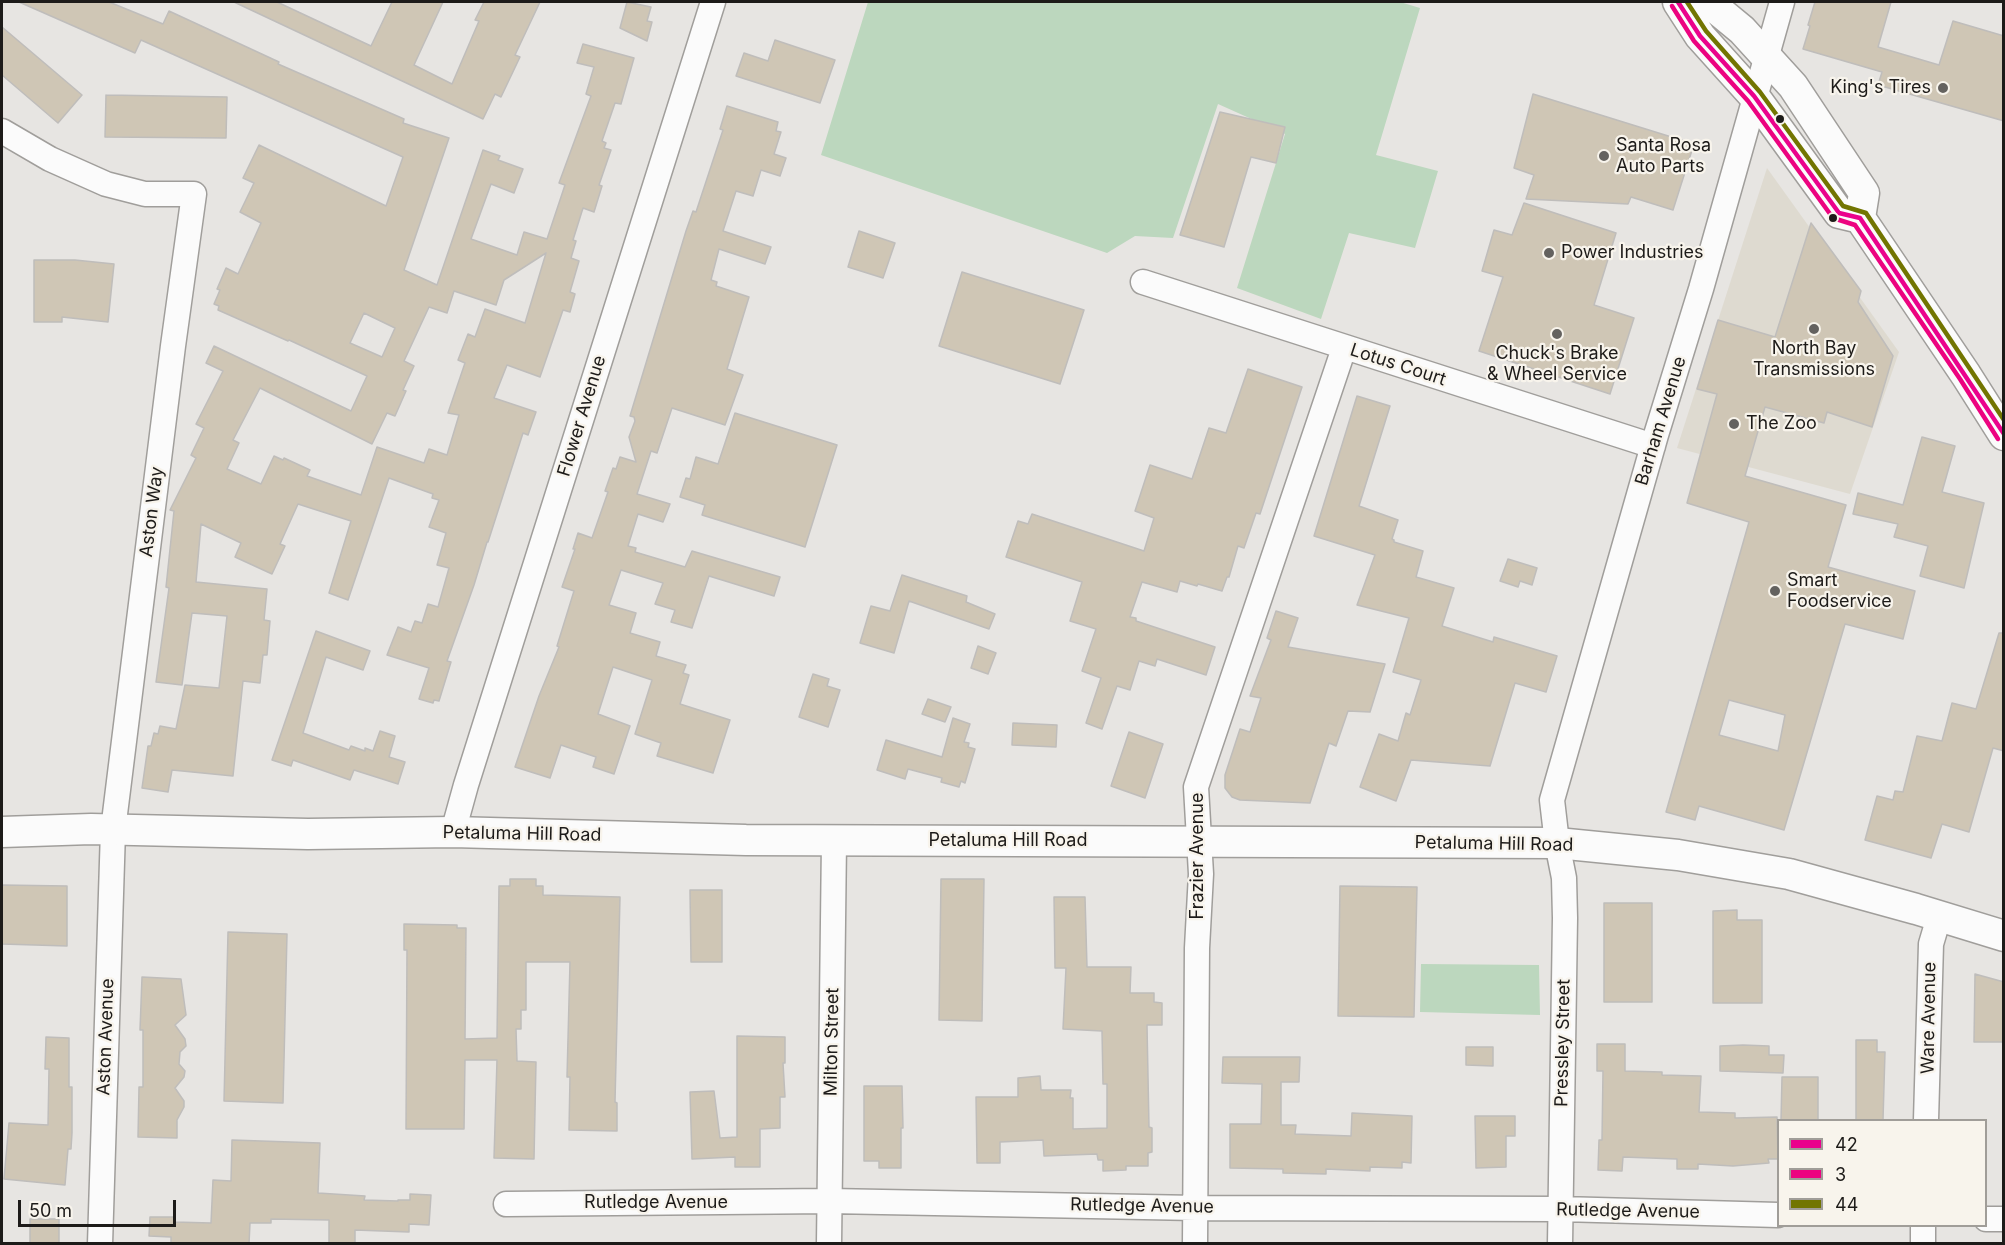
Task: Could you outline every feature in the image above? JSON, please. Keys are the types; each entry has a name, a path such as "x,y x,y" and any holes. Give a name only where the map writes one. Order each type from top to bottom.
{"main road":[{"path":"1678,2 1700,36 1754,96 1839,213 1860,218 2004,435"},
{"path":"1708,2 1742,30 1794,86 1864,193 1860,218"},
{"name":"Petaluma Hill Road","path":"2,832 90,829 308,834 453,832 834,841 1557,843 1678,855 1789,874 2004,936"}],"street":[{"name":"Flower Avenue","path":"453,832 713,2"},
{"name":"Barham Avenue","path":"1557,843 1551,800 1653,446 1701,289 1782,2"},
{"name":"Aston Way","path":"2,131 50,159 106,184 145,194 194,194 171,358 113,830"},
{"name":"Lotus Court","path":"1143,282 1653,446"},
{"name":"Frazier Avenue","path":"1195,1244 1200,842 1196,787 1344,348"},
{"name":"Aston Avenue","path":"100,1244 113,830"},
{"name":"Milton Street","path":"830,1244 834,841"},
{"name":"Pressley Street","path":"1557,843 1564,878 1565,918 1560,1244"},
{"name":"Ware Avenue","path":"1926,1119 1931,944 1939,917"},
{"name":"Rutledge Avenue","path":"506,1204 830,1201 1196,1208 1561,1209 1777,1215"},
{"path":"1987,1219 2004,1219"},
{"path":"1923,1227 1923,1244"}],"shaded area":[{"path":"1767,168 1899,352 1850,494 1677,448"}],"green space":[{"path":"868,2 1400,2 1420,8 1376,155 1438,171 1415,248 1349,233 1321,319 1237,288 1285,134 1218,104 1173,238 1135,236 1107,253 821,155"},
{"path":"1421,964 1539,965 1540,1015 1420,1012"}],"building":[{"path":"19,2 109,2 163,24 169,11 279,62 278,64 404,119 403,123 449,138 404,270 437,285 483,150 500,156 498,160 523,169 514,193 491,184 471,239 517,255 524,232 547,239 565,185 559,183 591,96 586,94 594,67 577,63 583,44 634,58 621,104 615,103 602,141 606,143 604,148 611,150 599,185 602,186 594,212 583,208 573,240 576,241 571,258 579,261 570,292 575,294 570,312 563,310 540,377 507,365 494,398 536,412 528,435 523,433 447,661 451,662 439,701 434,700 433,703 419,699 429,668 387,655 398,627 411,632 415,621 422,623 428,604 438,607 449,568 437,565 446,533 429,527 439,500 432,498 433,494 389,478 348,600 329,593 351,521 298,504 280,544 285,546 272,574 235,557 241,543 201,524 196,582 267,589 264,620 270,621 267,655 263,655 260,683 243,681 233,776 172,770 168,792 142,788 148,746 151,746 154,733 158,734 160,726 176,729 185,685 219,688 227,616 192,613 182,685 156,682 169,588 166,587 174,511 170,510 196,458 191,455 204,428 196,424 223,371 206,363 214,346 351,411 367,376 218,310 219,306 214,304 220,290 217,289 226,268 238,274 261,223 240,212 254,183 243,178 259,145 386,206 403,157 141,40 135,53","holes":["546,253 525,323 485,309 475,337 468,334 458,360 465,363 448,413 459,415 447,455 429,449 424,463 377,447 361,495 307,476 310,470 274,456 261,484 227,469 239,443 233,440 260,388 372,444 387,413 395,416 406,391 403,390 414,366 404,361 429,307 447,313 454,291 496,305 504,280","364,313 395,328 382,357 350,343"]},
{"path":"234,2 277,2 371,46 392,2 443,2 414,65 452,84 479,21 475,20 484,2 540,2 515,55 520,57 501,97 495,94 483,119"},
{"path":"627,2 651,7 647,21 652,22 647,41 620,28"},
{"path":"1815,2 1891,2 1878,47 1939,65 1953,21 2004,36 2004,121 1878,85 1882,72 1803,49"},
{"path":"2,27 82,95 58,123 2,75"},
{"path":"775,40 835,60 820,103 736,76 744,53 768,61"},
{"name":"Santa Rosa Auto Parts","path":"1533,94 1694,144 1673,210 1631,197 1628,204 1526,199 1534,175 1514,168"},
{"path":"106,95 227,97 226,138 105,137"},
{"path":"727,106 778,122 776,131 781,132 774,154 786,158 780,176 761,170 753,196 736,191 723,231 771,247 765,264 719,249 711,280 717,282 716,286 749,297 727,369 743,375 725,425 672,408 657,453 651,451 637,494 670,504 663,522 638,514 628,546 636,548 635,552 685,567 692,551 780,577 774,596 709,576 692,628 671,622 675,610 655,604 663,583 621,570 609,605 636,613 630,633 660,642 656,656 686,665 683,673 689,675 680,704 730,720 713,773 657,756 661,743 635,734 652,680 613,667 598,714 630,726 614,774 593,767 596,757 561,745 550,778 515,767 539,696 559,647 557,646 574,591 562,587 578,533 592,538 608,492 605,491 613,468 616,469 620,457 636,462 629,437 635,421 634,417 630,416 686,231 693,211 696,212 723,130 720,129"},
{"path":"1220,112 1285,127 1276,163 1251,157 1224,247 1180,235"},
{"path":"1524,203 1616,233 1594,305 1634,318 1610,394 1479,351 1503,277 1482,271 1494,230 1512,235"},
{"path":"1811,223 1861,291 1858,302 1893,356 1872,427 1827,412 1824,423 1765,407 1745,476 1846,505 1828,567 1915,591 1903,639 1845,624 1784,830 1699,806 1695,820 1666,812 1749,522 1687,503 1717,394 1697,389 1718,320 1775,337","holes":["1729,700 1785,715 1778,751 1719,735"]},
{"path":"859,231 895,243 883,278 848,267"},
{"path":"34,260 75,260 114,264 108,322 62,317 62,322 34,322"},
{"path":"962,272 1084,310 1060,384 939,346"},
{"path":"1248,369 1302,387 1260,514 1256,513 1244,548 1238,546 1229,577 1222,591 1180,581 1177,592 1142,582 1130,617 1215,647 1206,675 1157,659 1155,666 1139,661 1130,690 1117,686 1102,729 1086,723 1101,678 1082,671 1096,629 1070,621 1082,582 1006,557 1018,521 1028,524 1032,514 1144,551 1154,518 1135,511 1150,465 1192,479 1209,428 1226,433"},
{"path":"1357,396 1390,406 1359,506 1398,520 1392,539 1394,542 1423,551 1416,577 1454,588 1442,626 1493,642 1494,637 1557,656 1546,692 1515,683 1490,766 1411,760 1396,801 1360,787 1379,734 1398,741 1406,713 1410,715 1421,680 1393,672 1409,618 1357,605 1375,555 1314,536"},
{"path":"735,413 837,445 805,547 702,515 705,505 680,497 686,478 690,479 696,457 718,464"},
{"path":"1922,437 1955,446 1942,492 1984,503 1964,588 1920,576 1928,546 1894,537 1898,524 1853,514 1858,493 1903,505"},
{"path":"1508,559 1537,568 1532,585 1520,581 1518,587 1500,581"},
{"path":"902,575 967,596 966,602 995,614 989,629 909,601 894,653 860,643 871,606 890,611"},
{"path":"1276,611 1298,618 1288,647 1385,664 1370,712 1348,711 1336,746 1329,743 1310,803 1240,800 1232,797 1225,788 1225,775 1240,729 1250,732 1261,698 1250,696 1271,640 1267,638"},
{"path":"316,631 370,651 363,670 326,657 303,733 349,750 351,746 365,751 365,748 373,751 380,731 395,736 389,757 405,762 398,784 354,770 350,780 293,760 291,766 272,760"},
{"path":"1999,633 2004,633 2004,751 1993,748 1969,832 1942,824 1931,858 1865,840 1877,796 1893,800 1895,791 1903,792 1917,736 1942,741 1952,703 1976,709"},
{"path":"978,646 996,653 988,674 971,668"},
{"path":"813,674 829,679 827,686 840,690 828,727 799,717"},
{"path":"928,699 951,707 945,722 922,714"},
{"path":"953,718 970,724 964,742 969,743 968,747 975,749 965,783 961,781 959,787 941,782 942,778 908,769 905,779 877,770 886,740 942,757"},
{"path":"1013,723 1057,725 1056,747 1012,745"},
{"path":"1129,732 1163,744 1145,798 1111,786"},
{"path":"510,879 536,879 536,886 543,886 543,895 620,897 615,1102 617,1103 617,1131 569,1130 570,1077 567,1077 570,962 526,962 526,1010 521,1010 521,1029 516,1029 517,1061 536,1062 534,1159 494,1158 497,1060 465,1060 464,1129 406,1129 407,950 404,950 404,924 457,925 457,928 466,928 465,1039 497,1038 499,886 510,886"},
{"path":"941,879 984,879 982,1021 939,1020"},
{"path":"2,885 67,886 67,946 2,944"},
{"path":"1340,886 1417,887 1414,1017 1338,1016"},
{"path":"690,890 722,890 722,962 691,962"},
{"path":"1054,897 1085,897 1087,967 1131,967 1130,993 1154,993 1154,1002 1162,1003 1162,1025 1147,1025 1149,1127 1152,1128 1152,1152 1148,1153 1148,1166 1126,1166 1126,1170 1103,1171 1103,1160 1098,1160 1097,1154 1044,1156 1043,1140 1000,1142 1000,1163 977,1163 976,1097 1018,1097 1018,1078 1040,1076 1041,1090 1071,1090 1073,1129 1107,1128 1107,1084 1103,1084 1102,1031 1063,1029 1066,968 1055,968"},
{"path":"1604,903 1652,903 1652,1002 1604,1002"},
{"path":"1737,910 1737,920 1762,920 1762,1003 1713,1003 1713,911"},
{"path":"228,932 287,934 283,1103 224,1101"},
{"path":"1975,974 2004,982 2004,1042 1974,1042"},
{"path":"142,977 181,979 186,1015 175,1025 185,1039 186,1046 180,1052 179,1064 185,1071 184,1077 175,1088 184,1101 184,1107 177,1120 177,1138 138,1137 139,1087 143,1087 143,1030 140,1030"},
{"path":"737,1036 785,1037 785,1063 783,1063 785,1097 780,1097 780,1128 760,1129 760,1167 735,1167 735,1157 692,1159 690,1092 714,1091 720,1138 737,1137"},
{"path":"46,1037 69,1038 72,1133 71,1149 68,1149 65,1185 4,1179 9,1123 48,1125 49,1069 45,1069"},
{"path":"1856,1040 1877,1040 1877,1052 1885,1052 1883,1119 1856,1119"},
{"path":"1597,1044 1625,1044 1625,1071 1701,1076 1699,1112 1735,1113 1735,1118 1777,1117 1777,1159 1768,1159 1769,1163 1733,1166 1698,1164 1698,1169 1677,1169 1677,1159 1623,1157 1622,1171 1598,1170 1599,1140 1602,1140 1603,1071 1597,1071"},
{"path":"1720,1046 1769,1046 1769,1055 1784,1055 1783,1073 1720,1071"},
{"path":"1466,1047 1493,1047 1493,1066 1466,1065"},
{"path":"1223,1057 1300,1057 1299,1082 1281,1082 1281,1125 1296,1125 1295,1134 1351,1136 1352,1113 1412,1116 1411,1163 1402,1162 1402,1168 1370,1167 1370,1171 1326,1169 1326,1174 1283,1173 1283,1169 1230,1168 1230,1124 1261,1124 1262,1084 1222,1083"},
{"path":"1782,1077 1818,1077 1818,1119 1781,1119"},
{"path":"864,1086 902,1086 901,1168 879,1168 879,1161 864,1161"},
{"path":"1475,1116 1515,1116 1515,1136 1506,1136 1506,1167 1476,1168"},
{"path":"232,1140 320,1143 318,1193 365,1196 364,1200 398,1201 410,1200 410,1194 431,1195 429,1225 409,1224 409,1232 355,1230 355,1244 329,1244 329,1220 271,1219 271,1223 250,1223 249,1244 171,1244 171,1237 149,1236 150,1217 174,1217 174,1222 211,1223 213,1180 231,1181"},
{"path":"30,1219 59,1219 59,1244 30,1244"}],"transit line":[{"name":"42","path":"1678,2 1700,36 1754,96 1839,213 1860,218 2004,434"},
{"name":"44","path":"1687,2 1706,31 1760,92 1843,206 1866,213 2004,420"},
{"name":"3","path":"1672,6 1694,41 1748,101 1833,218 1855,225 1998,439"}],"place":[{"name":"King's Tires","path":"1943,88"},
{"name":"Santa Rosa Auto Parts","path":"1604,156"},
{"name":"Power Industries","path":"1549,253"},
{"name":"North Bay Transmissions","path":"1814,329"},
{"name":"Chuck's Brake & Wheel Service","path":"1557,334"},
{"name":"The Zoo","path":"1734,424"},
{"name":"Smart Foodservice","path":"1775,591"}]}
